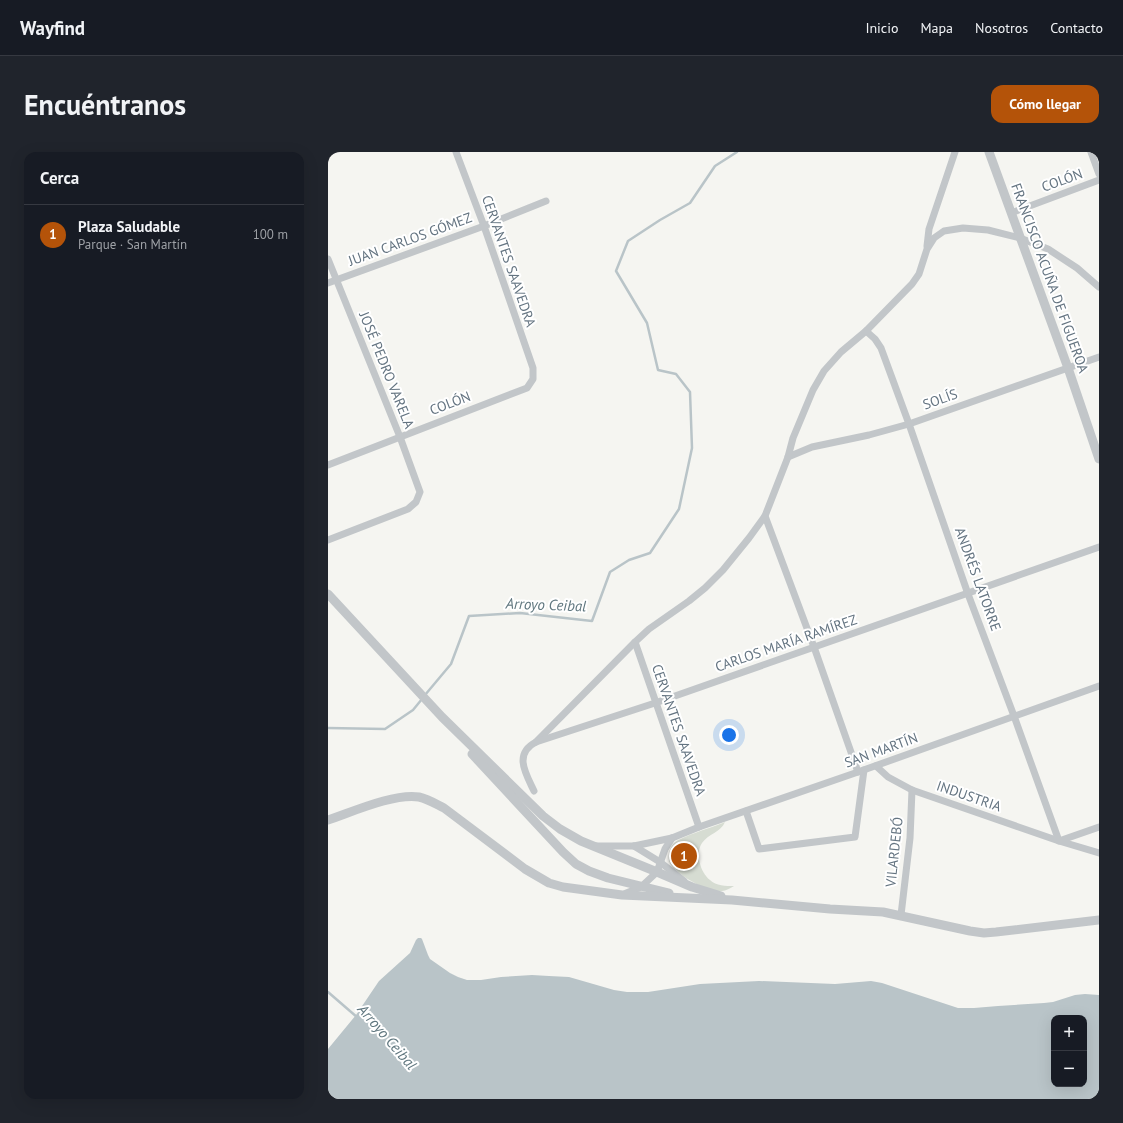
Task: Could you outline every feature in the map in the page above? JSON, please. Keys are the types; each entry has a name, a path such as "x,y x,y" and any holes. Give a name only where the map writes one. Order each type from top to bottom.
{"street":[{"name":"CERVANTES SAAVEDRA","path":"456,152 484,226 533,368 533,379"},
{"path":"536,742 649,629 705,588 749,538 765,516 788,457 793,438 813,390 824,371 841,352 866,331 912,284 919,274 927,249 929,229 955,152"},
{"name":"FRANCISCO ACUÑA DE FIGUEROA","path":"989,152 1068,368 1099,460"},
{"path":"1091,152 1099,174"},
{"name":"COLÓN","path":"1011,213 1099,180"},
{"name":"JUAN CARLOS GÓMEZ","path":"328,283 484,226 546,201"},
{"path":"927,249 934,238 944,231 963,228 988,230 1020,238 1048,249 1077,268 1099,287"},
{"name":"JOSÉ PEDRO VARELA","path":"328,259 400,436 420,492 416,502 408,509 328,540"},
{"name":"ANDRÉS LATORRE","path":"866,331 876,338 881,348 968,594 1059,842"},
{"name":"SOLÍS","path":"788,457 812,446 870,435 909,424 1099,357"},
{"name":"COLÓN","path":"328,464 527,388 533,379"},
{"path":"746,811 759,850 855,837 861,771 765,516"},
{"name":"CARLOS MARÍA RAMÍREZ","path":"534,792 522,760 529,745 655,703 1099,547"},
{"path":"328,594 442,718 543,816 560,829 581,841 658,867"},
{"path":"328,602 364,633"},
{"name":"CERVANTES SAAVEDRA","path":"635,642 699,827"},
{"name":"SAN MARTÍN","path":"593,846 634,846 672,838 699,827 876,766 1099,686"},
{"path":"456,732 470,752 576,864 589,872 608,878 690,899"},
{"name":"INDUSTRIA","path":"876,766 888,777 912,790 1059,842 1099,854"},
{"name":"VILARDEBÓ","path":"901,915 910,838 912,790"},
{"path":"328,820 400,797 418,797 430,800 444,808 525,869 549,883 562,887 622,895 732,900 830,909 883,912 970,931 984,932 996,932 1099,920"},
{"path":"1059,842 1099,827"},
{"path":"622,895 641,887 658,867 664,849 672,838"},
{"path":"634,846 658,867 692,887 732,900"}],"shaded area":[{"path":"725,822 721,828 702,843 699,852 701,867 706,877 718,885 734,886 722,891 716,891 701,886 679,873 670,863 669,855 674,843 678,840"}],"water":[{"path":"421,938 430,959 450,973 467,980 532,975 569,977 614,990 627,992 648,992 700,984 759,981 835,984 871,981 882,983 958,1008 1044,1003 1053,1002 1075,995 1099,995 1099,1099 328,1099 328,1049 356,1015 379,981 410,953 416,940"}],"waterway":[{"name":"Arroyo Ceibal","path":"425,695 451,664 469,616 520,613 592,621 610,572 629,560 650,553 679,509 692,448 690,392 676,374 658,370 647,323 616,271 628,241 690,203 715,166 737,152"},
{"name":"Arroyo Ceibal","path":"328,728 385,729 413,710 422,699"},
{"name":"Arroyo Ceibal","path":"328,992 358,1018"}],"place":[{"name":"Plaza Saludable","path":"684,856"}]}
